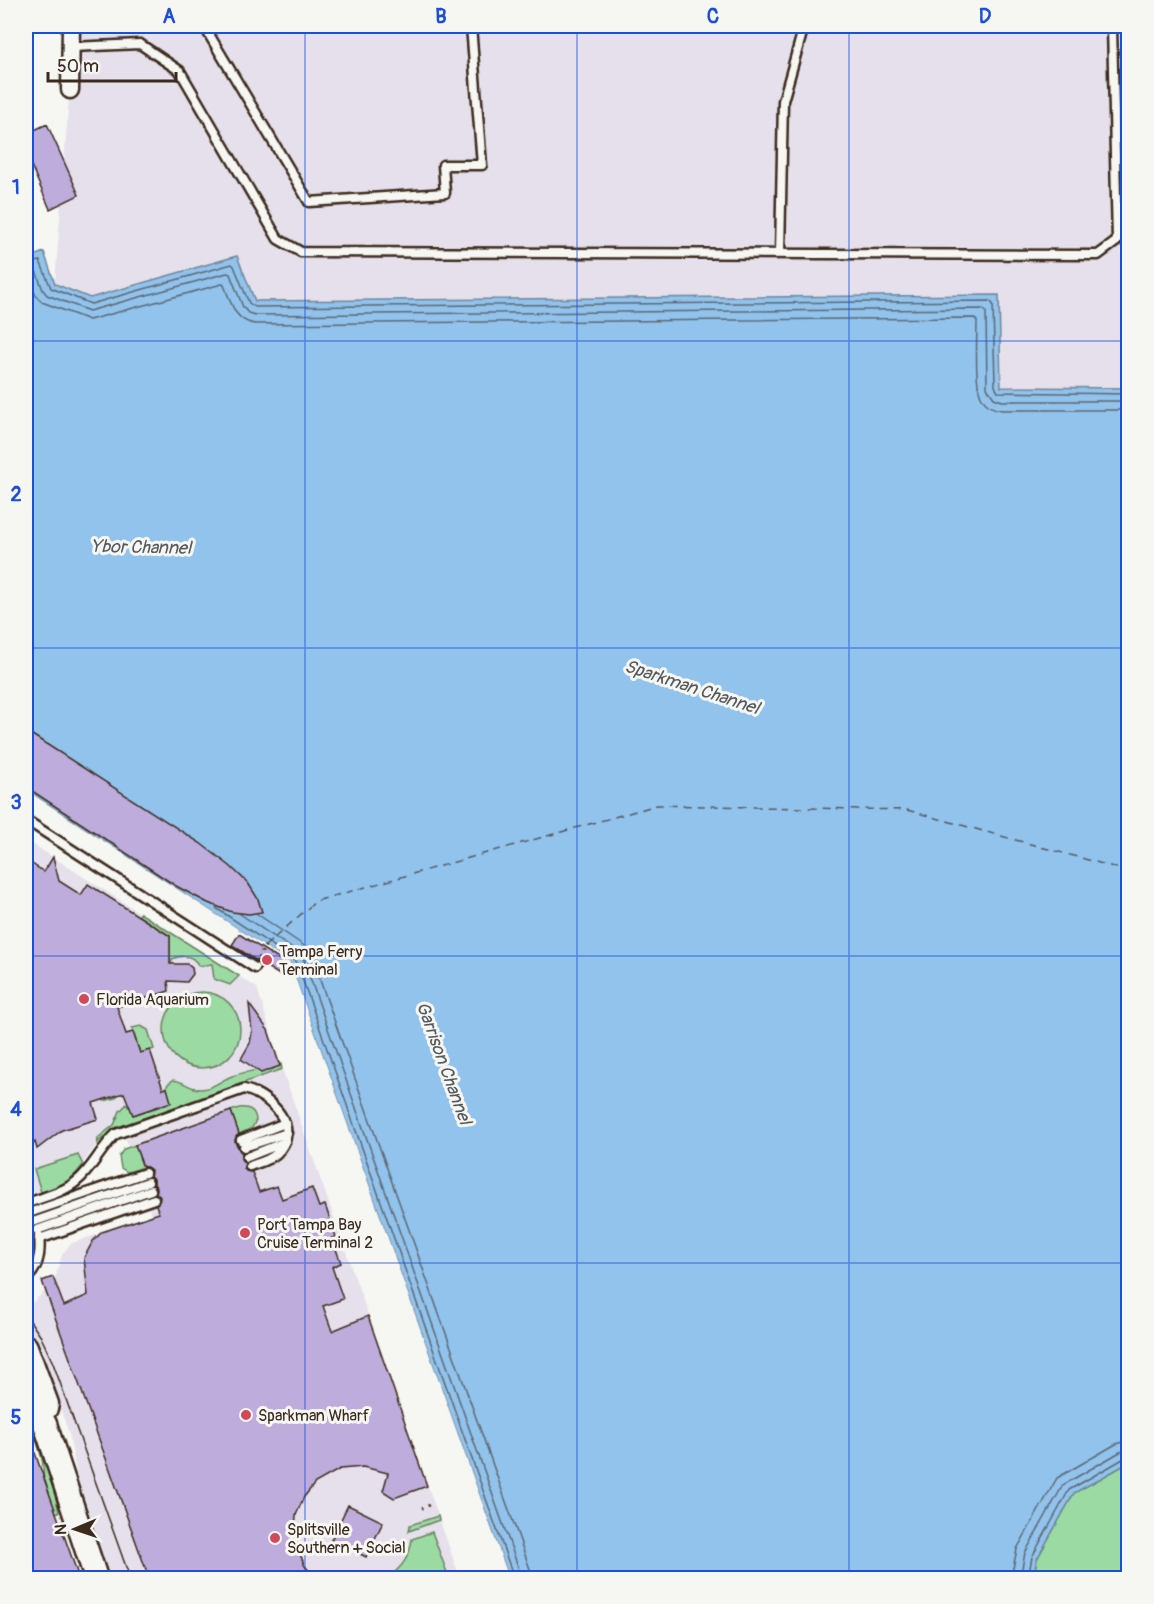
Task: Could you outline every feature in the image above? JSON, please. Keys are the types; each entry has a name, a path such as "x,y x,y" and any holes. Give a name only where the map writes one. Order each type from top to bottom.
{"main road":[{"path":"26,1347 47,1404 45,1424"},
{"path":"26,1389 45,1424 96,1578"}],"street":[{"path":"70,90 72,26"}],"lane":[{"path":"204,26 309,202 445,193 443,165 482,165 471,26"},
{"path":"780,254 783,101 804,26"},
{"path":"72,47 140,44 180,71 278,239 301,252 1098,255 1117,241 1112,26"},
{"path":"26,820 255,968"},
{"path":"26,1204 68,1188 79,1180 116,1134 244,1089 254,1091 275,1105 285,1123 287,1133 285,1142 275,1156 249,1161"},
{"path":"285,1123 242,1144 287,1133"},
{"path":"26,1279 37,1263 40,1249 35,1226 26,1214 145,1173"},
{"path":"35,1226 151,1191 39,1239"}],"path":[{"path":"422,1508 434,1504"}],"shaded area":[{"path":"70,26 1128,26 1128,388 1001,387 999,295 255,301 237,256 90,298 55,284 71,71"},
{"path":"26,840 257,988 282,1069 460,1578 109,1578 82,1503 69,1433 41,1356 26,1327 26,1322 30,1305 47,1289 56,1276 62,1255 70,1244 151,1215 122,1126 100,1140 71,1179 46,1191 26,1191"}],"green space":[{"path":"140,913 239,976 230,985 214,979 212,964 199,966 191,958 184,956 172,959 172,962 168,963 170,936 139,916"},
{"path":"195,992 209,992 223,998 234,1009 238,1015 240,1030 238,1045 229,1057 217,1066 195,1068 181,1062 170,1051 164,1037 164,1023 170,1009 181,998"},
{"path":"141,1026 148,1030 154,1049 145,1052 147,1059 115,1098 104,1101 101,1088 142,1059 132,1028"},
{"path":"279,1064 282,1069 122,1126 97,1144 98,1138 114,1125 120,1111 127,1104 133,1115 171,1103 166,1088 173,1080 194,1088 205,1089 235,1075 257,1070 261,1073"},
{"path":"239,1108 251,1110 256,1120 252,1128 239,1134 231,1111"},
{"path":"135,1145 143,1168 127,1172 121,1168 119,1156 124,1149"},
{"path":"78,1155 83,1165 74,1175 60,1186 41,1192 34,1169"},
{"path":"26,1414 33,1415 45,1452 59,1512 56,1513 43,1477 41,1454"},
{"path":"1128,1463 1128,1570 1103,1578 1033,1578 1037,1559 1074,1493"},
{"path":"438,1516 439,1520 409,1531 410,1525"},
{"path":"432,1532 449,1578 388,1578 404,1561 412,1539"}],"water":[{"path":"44,252 55,284 90,298 237,256 255,301 999,295 1001,387 1128,388 1128,1463 1074,1493 1037,1559 1033,1578 509,1578 290,963 26,790 26,259"}],"pier":[{"path":"26,790 290,963 509,1578 506,1578 287,965 26,794"}],"building":[{"path":"47,124 79,195 50,209 26,154 26,134"},
{"path":"26,731 200,843 230,866 248,883 258,899 262,912 249,914 232,912 208,903 176,886 26,787"},
{"name":"Florida Aquarium","path":"53,857 59,881 81,895 88,884 170,936 170,964 187,964 192,968 193,974 187,982 168,981 169,991 117,1007 126,1034 133,1032 140,1053 150,1050 163,1089 167,1088 171,1102 133,1115 124,1093 93,1103 98,1119 62,1130 37,1149 35,1142 26,1151 26,860 44,872"},
{"name":"Tampa Ferry Terminal","path":"239,934 288,965 281,976 232,945"},
{"path":"249,1004 268,1030 280,1066 261,1073 241,1059 250,1043 252,1032"},
{"name":"Sparkman Wharf","path":"231,1111 239,1134 235,1142 242,1153 244,1168 252,1172 259,1192 277,1186 282,1199 312,1188 319,1207 325,1205 336,1237 332,1238 341,1263 332,1267 343,1299 323,1306 332,1331 368,1316 427,1486 394,1498 383,1491 388,1473 363,1467 340,1469 315,1483 304,1497 296,1515 295,1531 298,1549 305,1566 316,1578 149,1578 42,1281 53,1277 64,1306 88,1295 84,1258 93,1241 102,1232 159,1213 156,1205 160,1197 156,1193 154,1179 150,1176 151,1170 143,1167 135,1145"},
{"path":"26,1433 28,1433 79,1578 26,1578"},
{"path":"348,1505 383,1522 366,1557 331,1540"}],"ferry route":[{"path":"265,946 316,901 657,805 907,810 1128,871"}],"tram line":[{"path":"26,1315 41,1337 53,1363 130,1578"}],"place":[{"name":"Tampa Ferry Terminal","path":"267,960"},
{"name":"Florida Aquarium","path":"84,999"},
{"name":"Port Tampa Bay Cruise Terminal 2","path":"245,1233"},
{"name":"Sparkman Wharf","path":"246,1415"},
{"name":"Splitsville Southern + Social","path":"275,1538"}],"water label":[{"name":"Ybor Channel","path":"141,547"},
{"name":"Sparkman Channel","path":"692,687"},
{"name":"Garrison Channel","path":"444,1063"}]}
